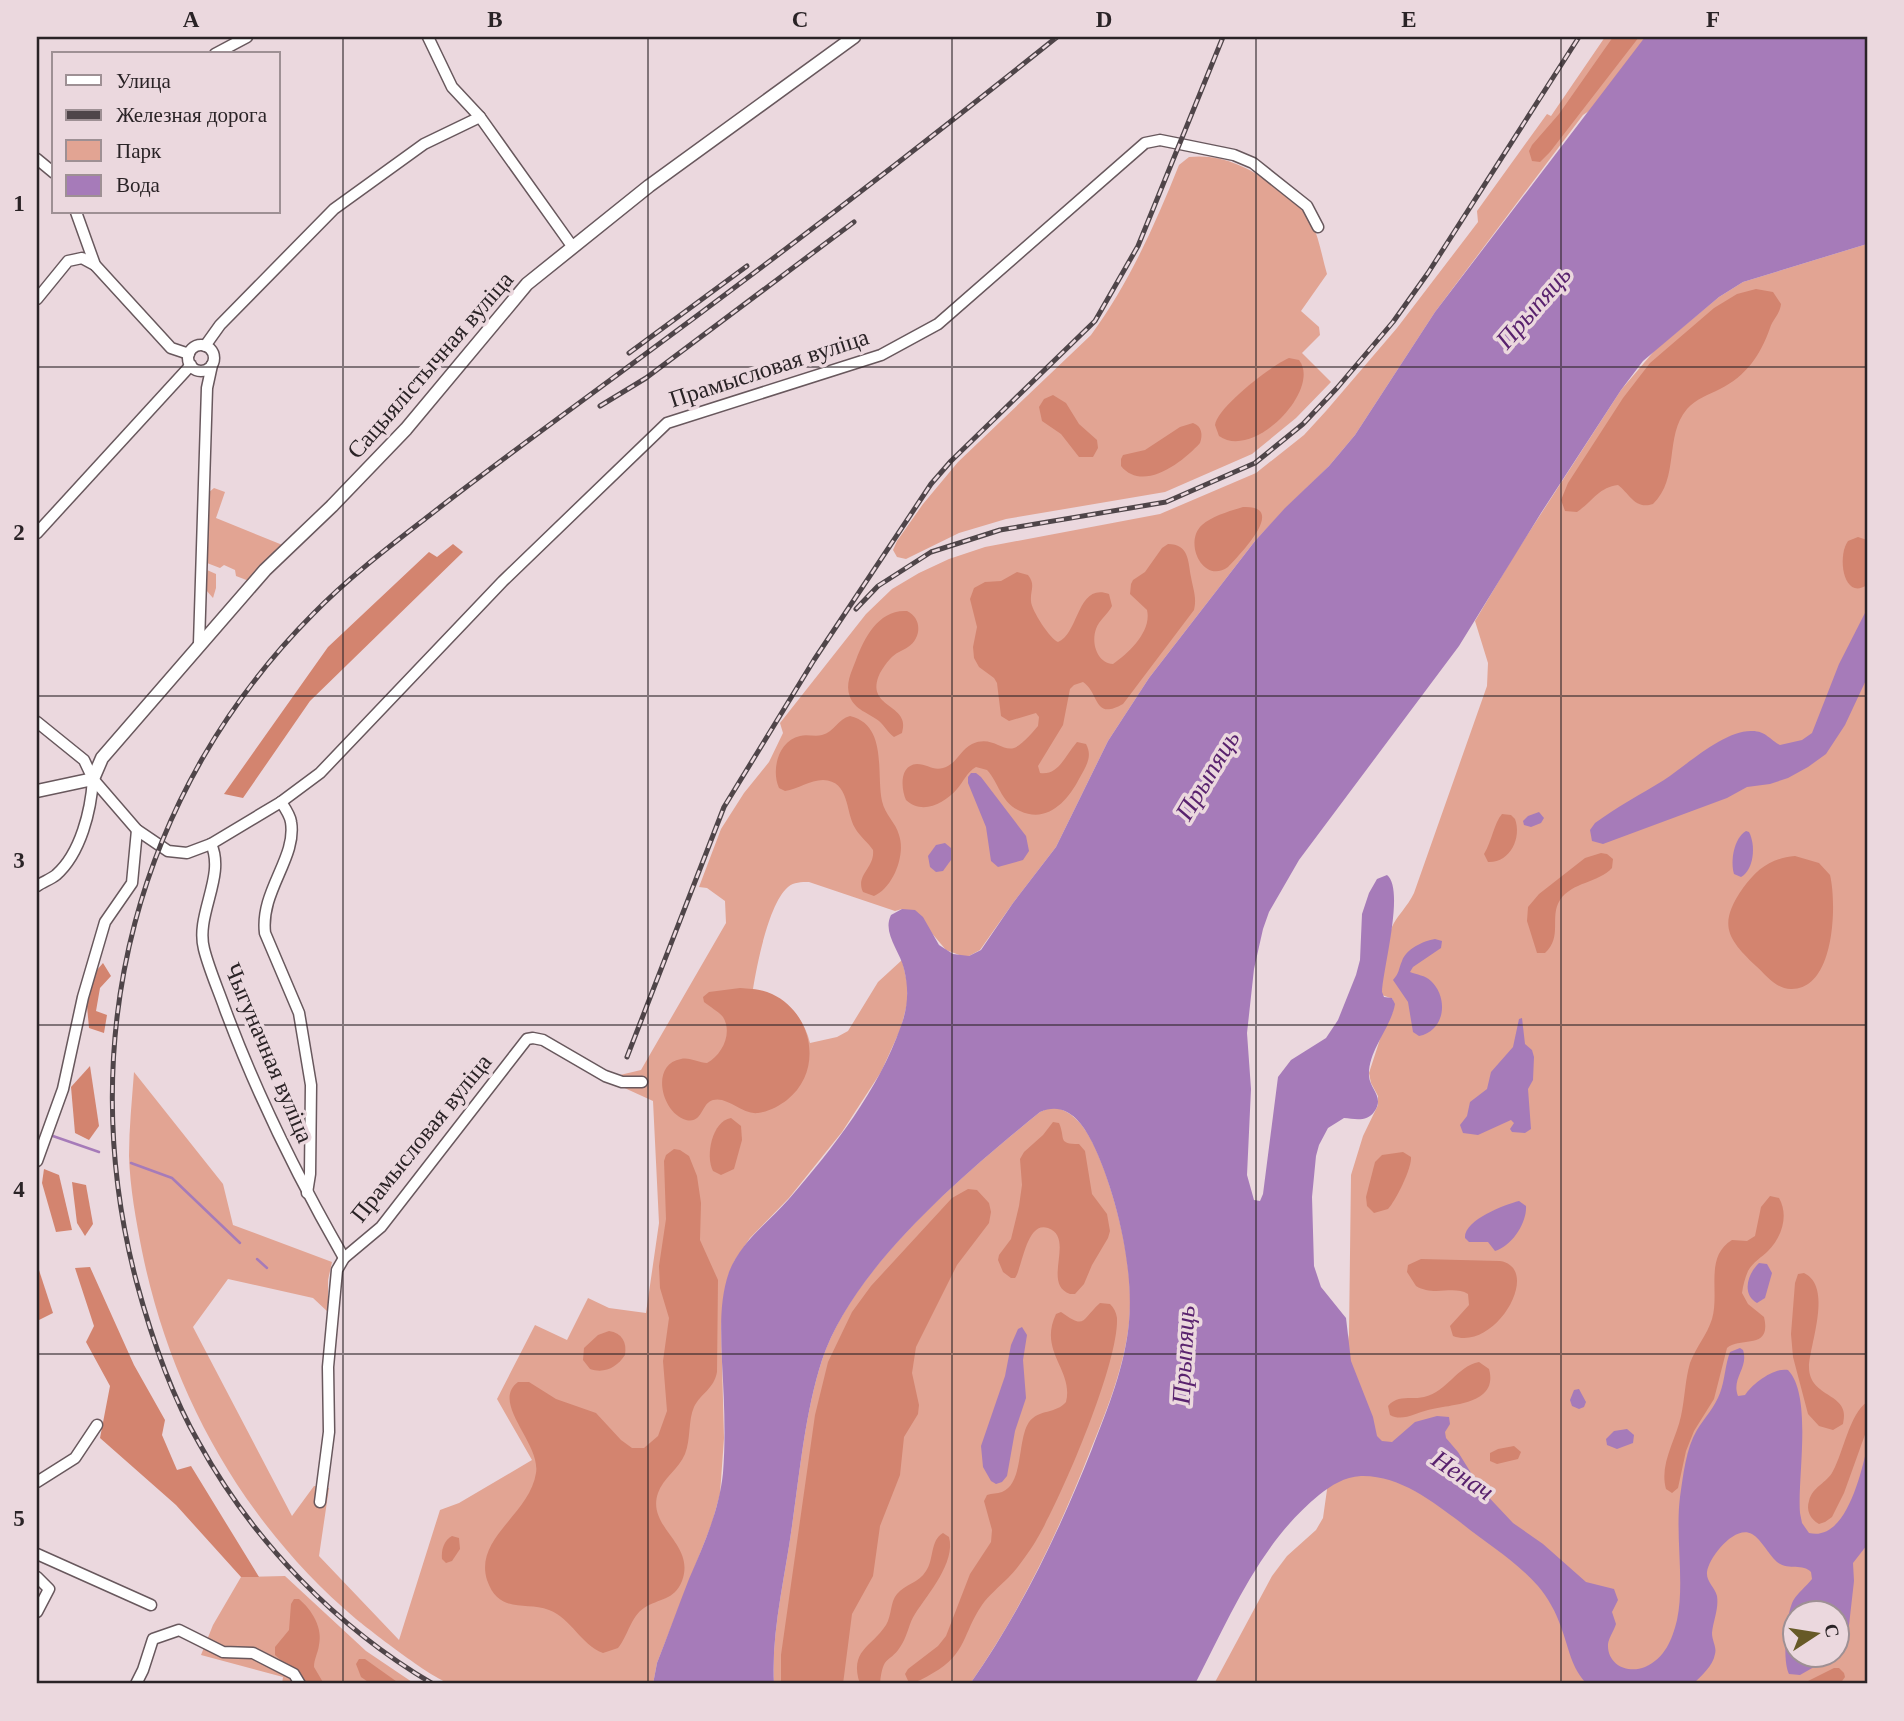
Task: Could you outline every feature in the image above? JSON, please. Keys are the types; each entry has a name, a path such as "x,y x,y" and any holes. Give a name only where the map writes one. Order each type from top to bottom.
{"street":[{"path":"219,52 247,37"},
{"path":"428,37 452,87 480,117 572,246"},
{"name":"Сацыялістычная вуліца","path":"37,886 57,874 78,845 91,804 93,779 102,758 265,570 332,506 406,429 527,284 692,154 854,37"},
{"path":"205,346 220,325 334,209 424,144 480,117"},
{"name":"Прамысловая вуліца","path":"37,722 83,760 93,779 136,830 168,851 187,853 211,844 281,802 320,773 503,581 667,423 881,355 938,324 1145,143 1160,140 1234,155 1253,163 1307,206 1318,227"},
{"path":"37,159 52,171"},
{"path":"77,214 95,265"},
{"path":"37,299 68,261 82,258 95,265 172,348 205,370 212,365"},
{"path":"37,533 191,362 197,346 205,346 213,354 207,388 199,644"},
{"path":"191,362 207,388"},
{"path":"37,791 93,779"},
{"name":"Чыгуначная вуліца","path":"281,802 291,819 292,832 286,857 270,890 264,923 265,933 299,1013 311,1085 310,1174 307,1193"},
{"path":"37,1161 63,1089 83,997 105,922 132,883 136,830"},
{"name":"Чыгуначная вуліца","path":"211,844 215,853 203,924 203,946 242,1056 307,1193 344,1258"},
{"name":"Прамысловая вуліца","path":"344,1258 382,1227 524,1044 533,1038 543,1040 605,1076 622,1082 642,1082"},
{"path":"320,1502 329,1432 328,1367 335,1279 344,1258"},
{"path":"37,1482 75,1458 97,1425"},
{"path":"37,1554 151,1605"},
{"path":"37,1577 49,1589 37,1612"},
{"path":"136,1684 153,1639 179,1630 223,1652 253,1653 293,1674 300,1684"}],"green space":[{"path":"1605,37 1722,37 1665,60 1583,115 1435,312 1355,435 1329,466 1255,541 1149,678 1108,741 1056,847 980,950 969,956 962,956 946,950 930,931 902,909 895,911 809,882 793,884 781,895 765,935 753,989 773,996 790,1007 802,1023 810,1043 837,1037 848,1031 878,982 902,960 907,982 907,1004 901,1028 881,1072 842,1132 789,1198 750,1238 729,1273 721,1326 724,1438 720,1494 712,1523 657,1663 653,1684 452,1684 419,1666 375,1634 316,1582 279,1542 218,1453 193,1405 155,1304 142,1251 129,1156 134,1072 223,1184 233,1225 332,1262 328,1280 328,1312 313,1298 228,1279 193,1327 292,1516 314,1486 329,1488 319,1556 399,1640 440,1510 459,1503 532,1460 497,1399 535,1325 567,1340 588,1298 609,1308 646,1313 659,1223 653,1101 607,1080 607,1073 620,1075 641,1070 726,923 725,901 707,888 699,887 721,829 744,793 769,762 783,733 780,723 866,614 892,589 919,573 985,547 1160,514 1256,473 1304,435 1397,328 1478,222 1477,211 1547,114 1551,116"},
{"path":"1189,157 1215,158 1252,171 1291,200 1311,221 1327,274 1301,311 1319,327 1320,335 1302,353 1331,382 1296,418 1252,454 1165,492 1006,519 959,533 906,559 897,557 893,550 897,541 958,462 1091,335 1140,253 1179,165"},
{"path":"1867,244 1867,1684 1214,1684 1272,1576 1287,1556 1316,1530 1323,1518 1349,1334 1351,1175 1363,1136 1378,1105 1378,1096 1369,1073 1382,1033 1393,1011 1393,999 1382,995 1386,950 1392,927 1414,893 1487,686 1488,663 1475,621 1621,390 1655,350 1719,297 1743,282"},
{"path":"214,488 225,492 216,518 285,546 249,581 236,576 235,570 224,565 220,568 207,563 208,493"},
{"path":"207,570 216,574 213,598 206,590"},
{"path":"1051,1107 1062,1110 1079,1122 1092,1141 1101,1162 1125,1246 1130,1304 1127,1340 1114,1390 1077,1484 1050,1543 1021,1601 970,1684 774,1684 777,1625 807,1421 822,1360 837,1325 859,1290 914,1224 979,1163 1040,1112"},
{"path":"285,1576 366,1651 415,1684 282,1684 283,1677 201,1655 213,1625 241,1577"}],"shaded area":[{"path":"1613,37 1639,37 1550,152 1540,162 1532,161 1529,151 1532,145 1559,114"},
{"path":"1756,289 1773,292 1781,304 1762,348 1737,378 1687,409 1676,432 1666,482 1653,504 1637,503 1618,485 1601,492 1577,512 1565,511 1561,500 1568,483 1623,398 1650,363 1714,308 1737,294"},
{"path":"1289,358 1299,360 1304,373 1301,388 1281,418 1266,431 1250,439 1233,441 1219,436 1215,425 1225,408 1259,378"},
{"path":"1053,395 1066,403 1079,424 1097,440 1098,448 1093,457 1079,457 1061,434 1042,421 1039,407 1044,399"},
{"path":"1193,423 1201,431 1200,443 1173,466 1151,476 1140,476 1130,474 1121,466 1123,455 1145,450 1180,427"},
{"path":"1243,507 1256,509 1262,514 1257,532 1228,567 1219,571 1204,566 1195,551 1197,532 1211,519"},
{"path":"1858,537 1867,540 1867,585 1859,588 1852,587 1848,582 1843,566 1848,541"},
{"path":"453,544 463,552 310,701 243,798 224,794 328,647 429,552 437,557"},
{"path":"1168,544 1180,547 1186,554 1194,593 1194,610 1123,704 1106,709 1102,707 1083,682 1070,689 1063,725 1038,766 1040,773 1052,771 1062,763 1077,742 1086,744 1089,757 1086,766 1063,802 1048,812 1039,814 1020,811 1008,803 987,770 976,767 952,794 933,806 919,807 906,800 903,778 911,765 943,768 972,744 985,741 1005,748 1014,748 1038,726 1039,717 1036,713 1009,721 1001,716 997,683 979,667 974,658 977,627 970,599 974,588 985,582 1001,581 1017,572 1028,575 1032,582 1031,601 1034,611 1046,631 1058,642 1065,637 1090,595 1098,592 1109,594 1112,606 1097,626 1094,640 1099,656 1107,663 1113,664 1138,641 1148,618 1147,610 1130,594 1131,584 1145,572"},
{"path":"907,611 918,623 916,639 894,655 880,673 876,685 882,700 895,710 903,723 902,733 894,737 879,721 855,705 850,697 848,683 868,634 888,615"},
{"path":"850,716 862,721 875,740 882,801 898,831 901,843 899,861 892,878 881,892 874,896 863,892 861,886 873,850 855,828 838,786 832,782 818,780 785,791 779,788 777,781 776,765 786,744 800,736 819,736 826,733"},
{"path":"1502,814 1511,815 1515,819 1515,841 1508,854 1488,862 1484,854"},
{"path":"1601,853 1613,859 1612,868 1565,894 1557,907 1555,934 1550,947 1545,953 1537,953 1527,921 1528,907 1539,894 1585,858"},
{"path":"1795,856 1819,863 1830,875 1833,905 1830,943 1825,961 1817,976 1806,986 1791,989 1776,984 1738,948 1729,931 1728,922 1735,901 1754,875 1772,862"},
{"path":"103,963 111,976 100,988 96,1011 107,1015 104,1033 89,1028 85,984"},
{"path":"740,988 772,994 797,1014 809,1043 806,1074 799,1088 787,1100 769,1110 752,1113 719,1099 709,1102 696,1119 686,1120 677,1116 665,1099 662,1079 665,1070 671,1063 681,1059 707,1063 717,1055 726,1036 726,1023 721,1015 704,1002 703,997 709,992"},
{"path":"90,1066 99,1126 89,1140 75,1133 71,1087"},
{"path":"731,1118 741,1126 742,1140 734,1169 721,1175 713,1171 710,1148 719,1125"},
{"path":"1053,1122 1059,1123 1065,1142 1079,1144 1085,1151 1092,1194 1107,1214 1110,1231 1084,1284 1075,1294 1062,1289 1058,1281 1059,1241 1056,1233 1048,1228 1035,1231 1030,1238 1015,1278 1003,1272 998,1260 1011,1239 1019,1206 1022,1185 1020,1159"},
{"path":"674,1149 689,1156 697,1176 701,1203 700,1240 718,1280 717,1372 713,1383 694,1407 685,1454 658,1493 656,1505 659,1516 682,1556 682,1581 670,1596 640,1612 618,1648 603,1653 588,1644 557,1614 540,1608 514,1605 499,1598 487,1580 485,1565 495,1538 524,1501 532,1488 536,1473 536,1461 510,1401 511,1391 518,1382 529,1382 556,1399 596,1413 632,1448 644,1448 658,1436 667,1411 663,1361 669,1318 660,1288 659,1266 666,1219 664,1161 666,1155"},
{"path":"1403,1152 1411,1157 1403,1184 1388,1209 1374,1213 1367,1206 1366,1197 1375,1162 1382,1155"},
{"path":"44,1169 59,1175 72,1230 56,1232 42,1183"},
{"path":"72,1182 86,1185 93,1224 85,1236 77,1223"},
{"path":"968,1189 977,1190 989,1203 989,1223 957,1265 916,1347 912,1373 919,1405 918,1414 904,1437 900,1475 880,1526 873,1576 852,1614 843,1684 781,1684 781,1655 815,1415 828,1362 852,1312 871,1286 952,1198"},
{"path":"1770,1196 1779,1198 1783,1211 1783,1226 1773,1245 1748,1271 1742,1293 1748,1304 1764,1317 1763,1335 1759,1339 1727,1348 1714,1399 1694,1431 1686,1451 1678,1488 1672,1493 1666,1489 1664,1480 1666,1461 1681,1416 1690,1363 1712,1319 1715,1265 1723,1247 1732,1240 1747,1241 1755,1236 1761,1207"},
{"path":"1421,1259 1500,1261 1512,1267 1517,1278 1509,1307 1485,1332 1469,1338 1453,1336 1450,1326 1469,1305 1468,1294 1456,1290 1430,1291 1416,1286 1407,1272 1408,1265"},
{"path":"37,1264 53,1313 37,1321"},
{"path":"90,1267 134,1365 165,1420 162,1435 177,1470 191,1466 259,1577 241,1577 176,1505 100,1438 110,1386 86,1342 94,1326 75,1268"},
{"path":"1804,1273 1813,1280 1819,1303 1809,1367 1811,1377 1822,1391 1836,1400 1844,1414 1843,1424 1833,1430 1819,1426 1808,1414 1793,1357 1791,1334 1795,1283 1798,1274"},
{"path":"1100,1303 1110,1304 1115,1310 1115,1339 1086,1433 1045,1525 1019,1566 982,1605 952,1658 927,1677 909,1683 905,1674 908,1669 938,1646 946,1636 970,1574 991,1542 992,1530 984,1501 987,1495 1002,1492 1014,1480 1029,1422 1066,1402 1065,1380 1051,1339 1056,1314 1061,1312 1075,1321 1083,1321"},
{"path":"609,1331 623,1339 625,1355 610,1368 601,1371 590,1369 583,1360 584,1348 598,1335"},
{"path":"1479,1362 1489,1369 1490,1381 1487,1390 1480,1396 1471,1401 1404,1417 1390,1415 1388,1406 1392,1402 1432,1394 1464,1368"},
{"path":"1867,1402 1867,1429 1844,1493 1832,1517 1819,1524 1808,1511 1811,1496 1833,1471 1851,1424"},
{"path":"1514,1446 1521,1452 1518,1459 1497,1464 1490,1461 1490,1453"},
{"path":"943,1533 949,1537 950,1547 940,1577 913,1617 902,1644 885,1663 880,1684 860,1684 857,1673 859,1656 886,1625 897,1594 926,1571 936,1540"},
{"path":"452,1536 459,1538 460,1549 452,1561 446,1563 442,1559 443,1549"},
{"path":"294,1599 304,1603 318,1626 320,1639 314,1667 324,1684 302,1684 295,1673 275,1655 275,1647 289,1630 291,1604"},
{"path":"359,1659 365,1659 400,1684 371,1684 361,1677 356,1664"},
{"path":"1834,1668 1839,1668 1845,1677 1840,1684 1802,1684"}],"water":[{"path":"1645,37 1867,37 1867,244 1743,282 1719,297 1643,361 1621,390 1541,513 1459,646 1299,860 1269,912 1263,929 1254,969 1247,1033 1251,1089 1247,1175 1254,1200 1260,1201 1278,1077 1291,1060 1326,1038 1338,1020 1360,960 1362,914 1369,893 1377,879 1387,875 1392,883 1394,912 1382,992 1384,997 1392,998 1395,1004 1370,1066 1369,1076 1378,1098 1377,1107 1368,1117 1344,1118 1328,1128 1316,1156 1312,1197 1314,1266 1321,1287 1346,1318 1351,1361 1373,1417 1377,1436 1382,1441 1392,1442 1415,1422 1437,1416 1449,1417 1446,1438 1481,1489 1513,1523 1543,1544 1586,1582 1614,1589 1618,1600 1612,1612 1616,1624 1608,1644 1609,1651 1620,1666 1638,1669 1658,1659 1670,1641 1675,1627 1680,1590 1679,1512 1685,1462 1693,1437 1720,1393 1730,1352 1740,1348 1743,1350 1744,1362 1737,1384 1738,1396 1745,1395 1758,1381 1776,1371 1788,1370 1796,1382 1802,1418 1800,1513 1802,1523 1809,1533 1822,1533 1833,1527 1842,1517 1856,1488 1867,1448 1867,1545 1853,1563 1852,1599 1795,1598 1812,1579 1811,1572 1804,1568 1781,1565 1752,1534 1738,1534 1724,1544 1712,1558 1707,1572 1717,1601 1712,1633 1715,1651 1709,1667 1693,1684 1587,1684 1574,1664 1551,1605 1538,1586 1520,1568 1414,1491 1389,1480 1361,1476 1344,1480 1324,1491 1298,1514 1279,1536 1248,1583 1195,1684 970,1684 1006,1628 1038,1570 1066,1510 1110,1402 1127,1338 1129,1278 1116,1206 1109,1183 1083,1126 1065,1111 1049,1109 1040,1112 979,1163 914,1224 859,1291 837,1325 822,1360 807,1421 777,1625 774,1684 653,1684 657,1663 710,1527 721,1487 725,1431 721,1316 729,1272 740,1251 789,1199 838,1139 867,1096 891,1050 903,1019 907,984 902,962 890,935 891,915 902,909 915,910 923,917 939,945 953,954 969,956 981,950 1056,847 1108,741 1149,678 1255,541 1329,466 1355,435 1435,312"},
{"path":"1867,609 1867,678 1845,725 1826,754 1788,778 1747,787 1727,798 1603,844 1592,841 1590,830 1595,823 1730,736 1757,731 1780,745 1802,740 1812,733 1839,664"},
{"path":"971,773 981,777 1026,836 1029,851 1023,860 998,867 991,861 986,827 968,783"},
{"path":"1539,812 1544,818 1541,823 1531,827 1524,825 1523,821 1528,816"},
{"path":"1746,831 1749,832 1753,844 1753,857 1749,869 1741,877 1734,874 1733,857 1738,839"},
{"path":"945,843 951,848 951,860 943,871 936,872 930,867 928,856 936,845"},
{"path":"1435,939 1442,941 1441,948 1413,967 1410,972 1431,981 1437,988 1442,1005 1442,1013 1434,1028 1419,1036 1413,1032 1408,1002 1393,980 1411,949"},
{"path":"1522,1018 1525,1044 1532,1050 1534,1057 1533,1080 1528,1089 1531,1129 1525,1133 1512,1132 1510,1129 1514,1123 1511,1120 1478,1135 1463,1133 1460,1125 1467,1116 1470,1102 1487,1089 1491,1072 1513,1047 1519,1019"},
{"path":"1519,1201 1526,1206 1526,1213 1517,1233 1507,1244 1495,1251 1488,1242 1469,1242 1465,1238 1466,1231 1478,1219"},
{"path":"1759,1263 1767,1264 1772,1273 1765,1298 1757,1303 1749,1294 1748,1283"},
{"path":"1022,1327 1027,1335 1023,1360 1026,1398 1015,1431 1007,1476 996,1484 991,1481 983,1467 981,1446 1005,1376 1011,1345 1018,1329"},
{"path":"1579,1389 1586,1402 1584,1407 1579,1409 1572,1406 1570,1400 1574,1390"},
{"path":"1627,1429 1634,1435 1633,1443 1617,1449 1607,1445 1606,1439 1614,1431"},
{"path":"1787,1668 1812,1668 1800,1675 1789,1674"}],"waterway":[{"path":"50,1135 99,1152"},
{"path":"131,1163 172,1178 240,1243"},
{"path":"257,1259 267,1268"}],"railway":[{"path":"433,1684 397,1661 331,1609 271,1547 245,1514 189,1424 170,1384 148,1322 136,1280 118,1189 112,1099 118,1010 135,923 163,839 202,759 252,684 313,614 341,587 508,455 798,240 1057,37"},
{"path":"627,1057 724,807 814,660 931,484 951,461 1095,321 1138,246 1223,37"},
{"path":"856,609 878,586 931,552 1000,530 1166,502 1255,463 1303,424 1393,322 1428,273 1579,37"},
{"path":"600,406 646,378 854,222"},
{"path":"629,353 747,266"}],"water label":[{"name":"Прыпяць","path":"1533,307"},
{"name":"Прыпяць","path":"1207,775"},
{"name":"Прыпяць","path":"1183,1355"},
{"name":"Ненач","path":"1463,1475"}]}
